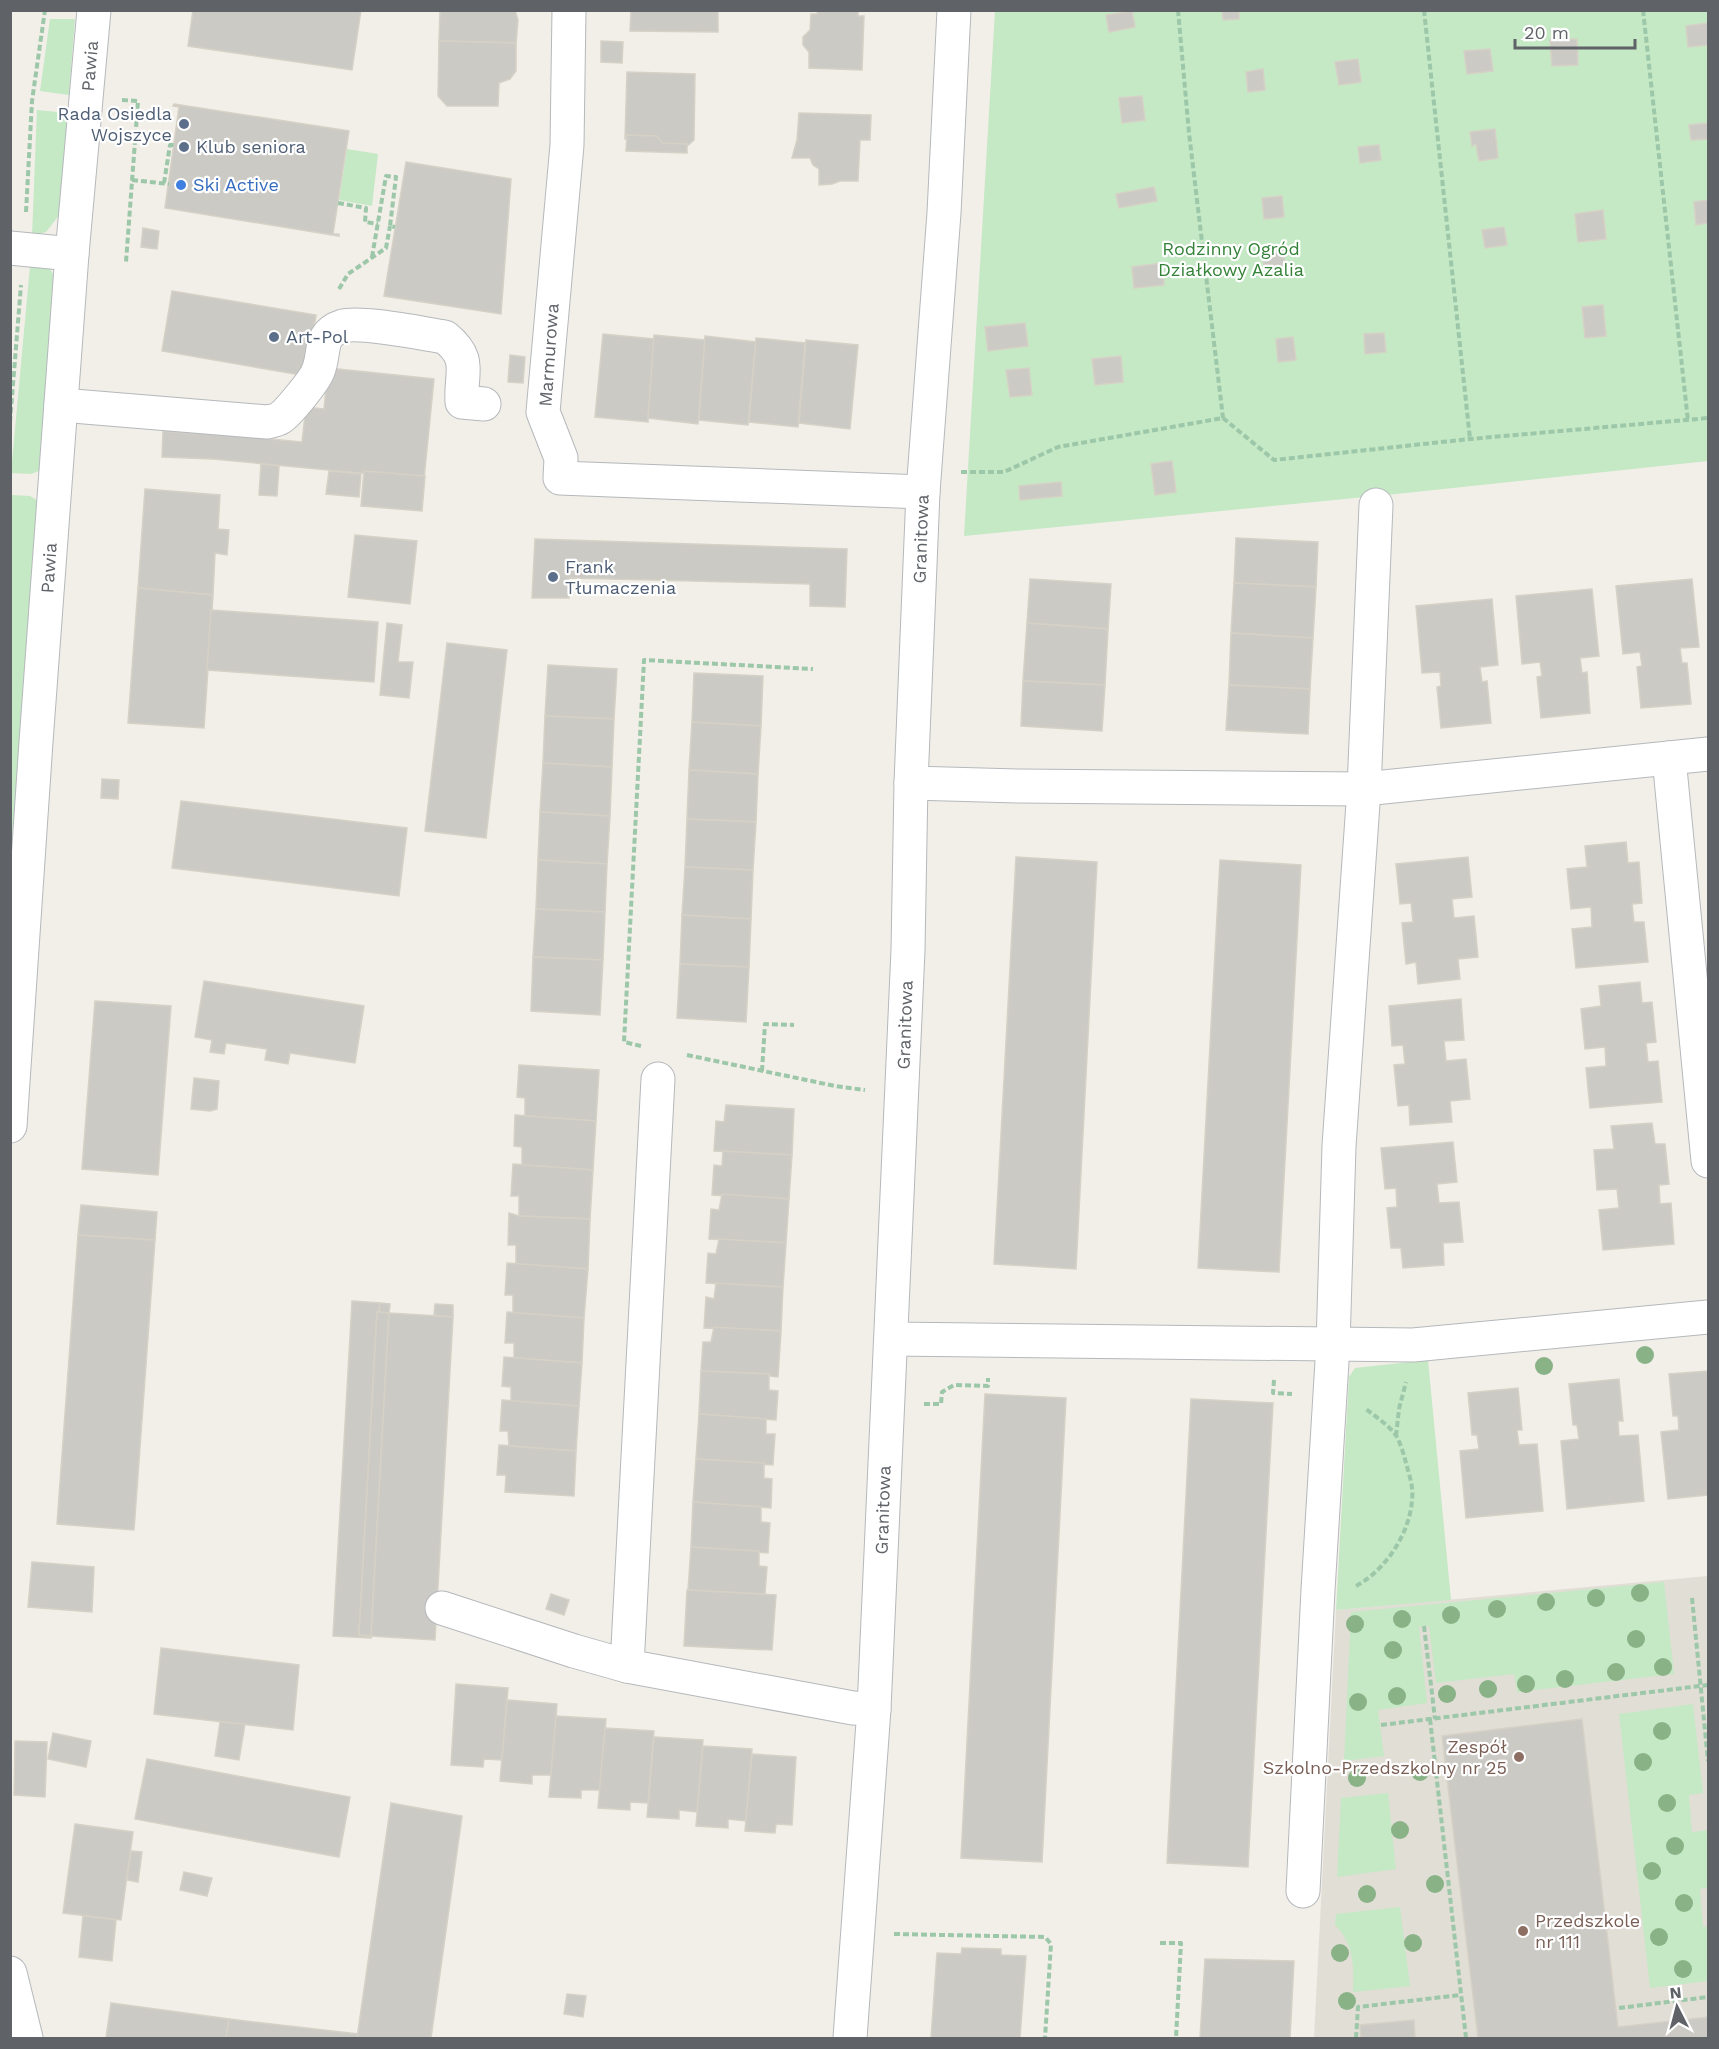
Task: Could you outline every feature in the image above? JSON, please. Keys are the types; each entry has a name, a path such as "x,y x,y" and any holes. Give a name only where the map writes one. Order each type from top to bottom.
{"street":[{"name":"Pawia","path":"10,1126 72,254 93,10"},
{"name":"Marmurowa","path":"569,10 567,145 543,412 561,458 560,478 923,492"},
{"name":"Granitowa","path":"850,2038 874,1709 908,950 911,783 923,492 944,213 954,10"},
{"path":"10,249 72,254"},
{"path":"61,405 267,422 279,419 288,411 318,372 322,348 330,334 344,326 359,325 445,337 455,345 460,353 464,369 461,388 462,402 484,404"},
{"path":"1303,1891 1333,1345 1340,1146 1364,789 1376,505"},
{"path":"911,783 1364,789 1708,754"},
{"path":"1669,758 1708,1161"},
{"path":"627,1666 658,1079"},
{"path":"892,1339 1413,1345 1708,1317"},
{"path":"442,1608 627,1666 842,1706 874,1709"},
{"path":"13,1993 26,2038"}],"path":[{"path":"1178,10 1189,133 1223,418 1274,460 1470,439 1708,418"},
{"path":"1424,10 1470,439"},
{"path":"1644,10 1688,420"},
{"path":"87,95 138,101 126,262"},
{"path":"132,180 166,184 170,145 174,145"},
{"path":"335,297 348,274 386,248 392,226 396,177 386,176 372,257"},
{"path":"338,203 366,208 365,222 378,224"},
{"path":"957,472 1004,472 1058,447 1223,418"},
{"path":"647,1047 624,1042 644,660 813,669"},
{"path":"762,1071 765,1024 794,1025"},
{"path":"682,1054 836,1086 873,1091"},
{"path":"1274,1370 1273,1393 1294,1394"},
{"path":"1396,1437 1399,1409 1407,1380"},
{"path":"1318,1590 1349,1590 1380,1569 1407,1524 1413,1499 1411,1479 1396,1437 1378,1418 1360,1405"},
{"path":"1692,1598 1708,1761"},
{"path":"1424,1626 1466,2038"},
{"path":"1381,1725 1708,1685"},
{"path":"859,1932 1045,1937 1051,1944 1045,2038"},
{"path":"1160,1943 1181,1943 1176,2038"},
{"path":"1356,2038 1358,2007 1460,1995"},
{"path":"1619,2008 1708,1997"}],"shaded area":[{"name":"Zespół Szkolno-Przedszkolny nr 25","path":"1708,1576 1708,2038 1314,2038 1336,1610"}],"green space":[{"name":"Rodzinny Ogród Działkowy Azalia","path":"995,11 1708,11 1708,461 964,536"},
{"path":"50,19 75,19 69,95 40,91"},
{"path":"37,110 68,113 60,214 46,232 32,236"},
{"path":"347,149 378,154 372,206 339,200"},
{"path":"30,266 50,269 56,279 44,469 31,474 11,473"},
{"path":"11,495 30,496 42,503 11,945"},
{"path":"1428,1360 1451,1600 1336,1610 1349,1377 1355,1368"},
{"path":"1664,1582 1674,1674 1517,1692 1514,1674 1436,1683 1429,1626 1419,1627 1427,1703 1378,1710 1384,1756 1344,1761 1351,1612"},
{"path":"1693,1704 1703,1793 1689,1795 1692,1832 1708,1830 1708,1888 1700,1889 1703,1927 1708,1926 1708,1981 1650,1988 1619,1714"},
{"path":"1388,1793 1396,1869 1337,1877 1341,1798"},
{"path":"1400,1907 1410,1986 1353,1992 1352,1956 1346,1940 1335,1925 1336,1914"}],"building":[{"path":"193,10 361,10 352,70 188,46"},
{"path":"440,10 515,10 518,20 516,43 439,41"},
{"path":"631,10 718,10 718,32 630,31"},
{"path":"818,10 858,10 858,16 864,16 862,70 809,68 809,52 803,45 803,37 810,30 811,14 817,14"},
{"path":"1222,10 1239,10 1239,19 1223,20"},
{"path":"1132,11 1135,27 1109,32 1106,15"},
{"path":"1708,23 1708,45 1688,47 1686,26"},
{"path":"1577,39 1578,65 1552,66 1550,40"},
{"path":"439,41 516,43 516,71 510,79 499,83 498,106 447,106 438,96"},
{"path":"601,41 623,42 622,63 601,62"},
{"path":"1490,49 1493,71 1467,74 1464,51"},
{"path":"1358,59 1361,82 1339,85 1335,62"},
{"path":"1263,69 1265,90 1248,92 1246,72"},
{"path":"627,72 695,74 694,140 686,147 662,147 655,140 625,139"},
{"path":"1142,96 1145,120 1122,123 1119,98"},
{"path":"174,104 349,131 333,234 339,234 339,236 165,208 179,107 173,106"},
{"path":"799,113 871,115 870,140 860,140 858,181 840,181 819,185 819,169 813,165 810,158 792,158 797,140"},
{"path":"1708,123 1708,139 1691,140 1689,125"},
{"path":"1495,129 1498,158 1479,161 1476,144 1472,146 1470,132"},
{"path":"627,135 657,136 663,143 687,144 687,153 626,151"},
{"path":"1379,145 1381,160 1360,163 1358,147"},
{"path":"406,162 511,179 501,314 384,296"},
{"path":"1154,187 1157,201 1119,208 1116,194"},
{"path":"1282,196 1284,217 1264,219 1262,198"},
{"path":"1708,200 1708,223 1696,225 1694,202"},
{"path":"1603,210 1606,239 1578,242 1575,214"},
{"path":"1504,227 1507,245 1485,248 1482,230"},
{"path":"143,228 159,231 157,249 141,247"},
{"path":"1284,248 1285,267 1264,268 1263,250"},
{"path":"1162,263 1164,285 1134,288 1132,267"},
{"path":"172,291 316,315 306,376 162,351"},
{"path":"1603,305 1606,336 1585,338 1582,307"},
{"path":"1025,323 1028,346 988,351 985,327"},
{"path":"1384,333 1386,352 1365,354 1364,334"},
{"path":"603,334 654,339 648,422 595,417"},
{"path":"654,335 705,340 698,424 648,418"},
{"path":"705,336 756,342 748,425 699,420"},
{"path":"1293,337 1296,360 1278,362 1276,339"},
{"path":"756,338 805,343 798,427 749,422"},
{"path":"806,340 858,345 850,429 799,423"},
{"path":"510,355 525,357 523,383 508,382"},
{"path":"1121,356 1123,382 1095,385 1092,359"},
{"path":"328,368 434,379 424,479 213,459 162,457 163,431 302,442 306,407 324,409"},
{"path":"1029,368 1032,395 1010,397 1006,370"},
{"path":"1172,461 1176,492 1155,495 1151,464"},
{"path":"261,464 279,466 277,496 259,495"},
{"path":"329,471 361,474 359,497 326,494"},
{"path":"364,471 425,476 422,511 361,506"},
{"path":"1061,482 1062,496 1020,500 1019,486"},
{"path":"145,489 220,495 218,529 229,530 227,555 215,553 213,595 138,588"},
{"path":"355,535 417,541 410,604 348,597"},
{"path":"1236,538 1318,542 1316,587 1234,583"},
{"path":"535,539 847,549 845,607 810,606 810,584 569,578 569,598 532,598"},
{"path":"1030,579 1111,584 1108,629 1027,623"},
{"path":"1692,579 1699,647 1680,648 1682,663 1687,663 1691,704 1641,708 1637,667 1642,666 1640,652 1623,654 1616,586"},
{"path":"1234,583 1316,587 1313,638 1231,633"},
{"path":"138,588 213,595 204,728 128,723"},
{"path":"1592,589 1599,656 1580,658 1582,673 1587,672 1590,713 1541,718 1537,677 1542,676 1540,662 1522,664 1516,596"},
{"path":"1492,599 1498,665 1480,667 1482,682 1487,681 1491,723 1441,728 1437,687 1441,686 1440,672 1422,673 1416,606"},
{"path":"211,610 378,622 374,682 207,670"},
{"path":"387,623 402,625 398,662 413,662 409,698 380,695"},
{"path":"1027,623 1108,629 1105,685 1023,681"},
{"path":"1231,633 1313,638 1310,689 1229,685"},
{"path":"447,643 507,650 486,838 425,831"},
{"path":"548,665 617,669 614,719 545,716"},
{"path":"694,673 763,676 761,726 692,722"},
{"path":"1023,681 1105,685 1102,731 1021,726"},
{"path":"1229,685 1310,689 1308,734 1226,730"},
{"path":"545,716 614,719 612,767 543,763"},
{"path":"692,722 761,726 758,774 689,770"},
{"path":"543,763 612,767 610,816 540,812"},
{"path":"689,770 758,774 756,822 687,819"},
{"path":"102,779 119,780 118,799 101,798"},
{"path":"181,801 407,828 399,896 172,868"},
{"path":"540,812 610,816 607,864 538,860"},
{"path":"687,819 756,822 753,870 685,867"},
{"path":"1626,842 1628,863 1639,862 1642,903 1632,904 1634,922 1644,922 1648,962 1576,968 1572,929 1592,927 1591,907 1571,909 1567,869 1587,867 1585,846"},
{"path":"1016,857 1097,862 1076,1269 994,1264"},
{"path":"1468,857 1472,897 1452,899 1454,918 1474,916 1478,957 1458,959 1460,979 1418,984 1416,962 1406,964 1402,923 1413,922 1411,903 1400,904 1396,864"},
{"path":"538,860 607,864 605,912 536,909"},
{"path":"1220,860 1301,865 1279,1272 1198,1268"},
{"path":"685,867 753,870 751,919 682,915"},
{"path":"536,909 605,912 603,960 533,957"},
{"path":"682,915 751,919 749,967 680,964"},
{"path":"533,957 603,960 600,1015 531,1011"},
{"path":"680,964 749,967 746,1022 677,1018"},
{"path":"204,981 364,1006 355,1063 290,1053 288,1064 265,1060 267,1049 226,1043 224,1054 210,1052 212,1040 195,1037"},
{"path":"1640,982 1642,1003 1652,1002 1656,1042 1646,1043 1648,1062 1658,1061 1662,1102 1590,1108 1586,1068 1606,1066 1605,1047 1585,1049 1581,1009 1601,1006 1599,986"},
{"path":"1461,999 1464,1040 1444,1041 1446,1061 1466,1059 1470,1099 1450,1101 1452,1122 1410,1125 1409,1105 1398,1106 1394,1065 1405,1064 1403,1045 1392,1046 1389,1006"},
{"path":"95,1001 171,1006 158,1175 82,1169"},
{"path":"519,1065 599,1070 596,1121 525,1116 525,1098 517,1097"},
{"path":"194,1078 219,1081 217,1109 210,1111 191,1109"},
{"path":"726,1105 794,1109 792,1155 714,1151 716,1121 724,1122"},
{"path":"515,1115 596,1121 593,1170 522,1166 522,1147 514,1146"},
{"path":"1652,1123 1655,1144 1665,1144 1669,1184 1659,1185 1660,1204 1671,1203 1674,1244 1603,1250 1599,1210 1619,1208 1617,1189 1597,1190 1594,1150 1614,1149 1611,1126"},
{"path":"1453,1142 1457,1182 1437,1184 1439,1203 1459,1202 1463,1242 1443,1243 1444,1265 1403,1268 1401,1248 1391,1248 1387,1208 1397,1207 1396,1188 1385,1189 1381,1148"},
{"path":"723,1151 792,1155 789,1199 712,1195 714,1165 722,1166"},
{"path":"513,1164 593,1170 590,1219 519,1216 519,1196 511,1196"},
{"path":"722,1194 789,1199 786,1243 709,1239 711,1209 719,1210"},
{"path":"81,1205 157,1212 155,1240 78,1235"},
{"path":"509,1213 519,1216 590,1219 588,1269 516,1265 516,1245 508,1245"},
{"path":"78,1235 155,1240 134,1530 57,1524"},
{"path":"719,1239 786,1243 783,1287 706,1283 708,1253 716,1254"},
{"path":"507,1263 588,1269 584,1318 513,1314 513,1295 505,1295"},
{"path":"716,1283 783,1287 781,1331 704,1328 706,1297 714,1299"},
{"path":"352,1301 380,1303 379,1312 377,1312 359,1635 371,1636 371,1638 333,1636"},
{"path":"380,1303 390,1304 389,1313 379,1312"},
{"path":"435,1304 453,1305 453,1317 434,1315"},
{"path":"377,1312 389,1313 371,1636 359,1635"},
{"path":"507,1312 584,1318 582,1363 514,1358 514,1343 505,1343"},
{"path":"389,1313 453,1317 435,1640 371,1636"},
{"path":"714,1327 781,1331 778,1377 769,1374 701,1371 703,1342 711,1342"},
{"path":"504,1357 582,1363 579,1406 511,1402 511,1387 502,1386"},
{"path":"701,1371 769,1374 769,1390 778,1391 776,1420 699,1414"},
{"path":"1708,1371 1708,1495 1668,1499 1661,1432 1679,1430 1678,1416 1673,1416 1669,1374"},
{"path":"1619,1379 1623,1421 1618,1421 1619,1436 1638,1435 1644,1501 1567,1509 1561,1441 1579,1439 1577,1425 1573,1425 1569,1384"},
{"path":"1518,1388 1522,1430 1517,1430 1519,1445 1537,1444 1543,1511 1466,1518 1460,1451 1479,1449 1477,1435 1472,1435 1468,1393"},
{"path":"985,1394 1066,1398 1042,1862 961,1858"},
{"path":"1191,1399 1273,1403 1248,1867 1167,1863"},
{"path":"502,1400 579,1406 576,1451 509,1446 508,1431 500,1431"},
{"path":"699,1414 766,1419 766,1434 775,1434 773,1465 696,1459"},
{"path":"499,1445 576,1451 574,1496 505,1492 506,1475 497,1475"},
{"path":"696,1459 764,1463 764,1478 772,1479 771,1508 693,1502"},
{"path":"693,1502 761,1507 761,1522 770,1523 768,1553 691,1547"},
{"path":"691,1547 759,1551 759,1566 767,1567 765,1594 688,1590"},
{"path":"32,1562 94,1567 92,1612 28,1607"},
{"path":"687,1590 776,1595 772,1650 684,1646"},
{"path":"551,1594 569,1600 564,1615 546,1609"},
{"path":"161,1648 299,1665 293,1730 154,1714"},
{"path":"456,1684 508,1688 502,1760 484,1759 483,1767 451,1765"},
{"path":"507,1700 557,1704 552,1775 532,1775 532,1784 500,1781"},
{"path":"556,1716 606,1719 600,1790 581,1790 581,1798 549,1797"},
{"path":"1582,1719 1618,2027 1708,2017 1708,2038 1478,2038 1442,1736"},
{"path":"220,1722 245,1724 239,1760 215,1756"},
{"path":"605,1728 654,1731 648,1803 630,1802 630,1810 598,1808"},
{"path":"53,1733 91,1741 86,1767 48,1759"},
{"path":"654,1737 703,1740 697,1812 679,1810 679,1819 647,1817"},
{"path":"15,1741 47,1742 45,1797 14,1795"},
{"path":"703,1746 752,1749 746,1821 728,1819 728,1828 696,1826"},
{"path":"752,1754 796,1757 792,1825 776,1824 775,1833 745,1831"},
{"path":"147,1759 350,1797 339,1857 135,1819"},
{"path":"391,1803 462,1816 431,2038 357,2038"},
{"path":"75,1824 133,1832 121,1920 63,1913"},
{"path":"131,1851 142,1852 138,1882 127,1880"},
{"path":"184,1872 212,1878 207,1896 180,1890"},
{"path":"83,1916 116,1920 112,1961 79,1957"},
{"path":"962,1948 1001,1949 1001,1955 1026,1956 1020,2038 931,2038 937,1953 961,1954"},
{"path":"1205,1959 1294,1961 1290,2038 1200,2038"},
{"path":"567,1994 586,1996 583,2017 564,2014"},
{"path":"111,2003 229,2019 226,2038 106,2038"},
{"path":"229,2019 358,2034 357,2038 226,2038"},
{"path":"1414,2020 1415,2038 1361,2038 1360,2025"}],"place":[{"name":"Rada Osiedla Wojszyce","path":"184,124"},
{"name":"Klub seniora","path":"184,147"},
{"name":"Ski Active","path":"181,185"},
{"name":"Art-Pol","path":"274,337"},
{"name":"Frank Tłumaczenia","path":"553,577"},
{"name":"Zespół Szkolno-Przedszkolny nr 25","path":"1519,1757"},
{"name":"Przedszkole nr 111","path":"1523,1931"}]}
